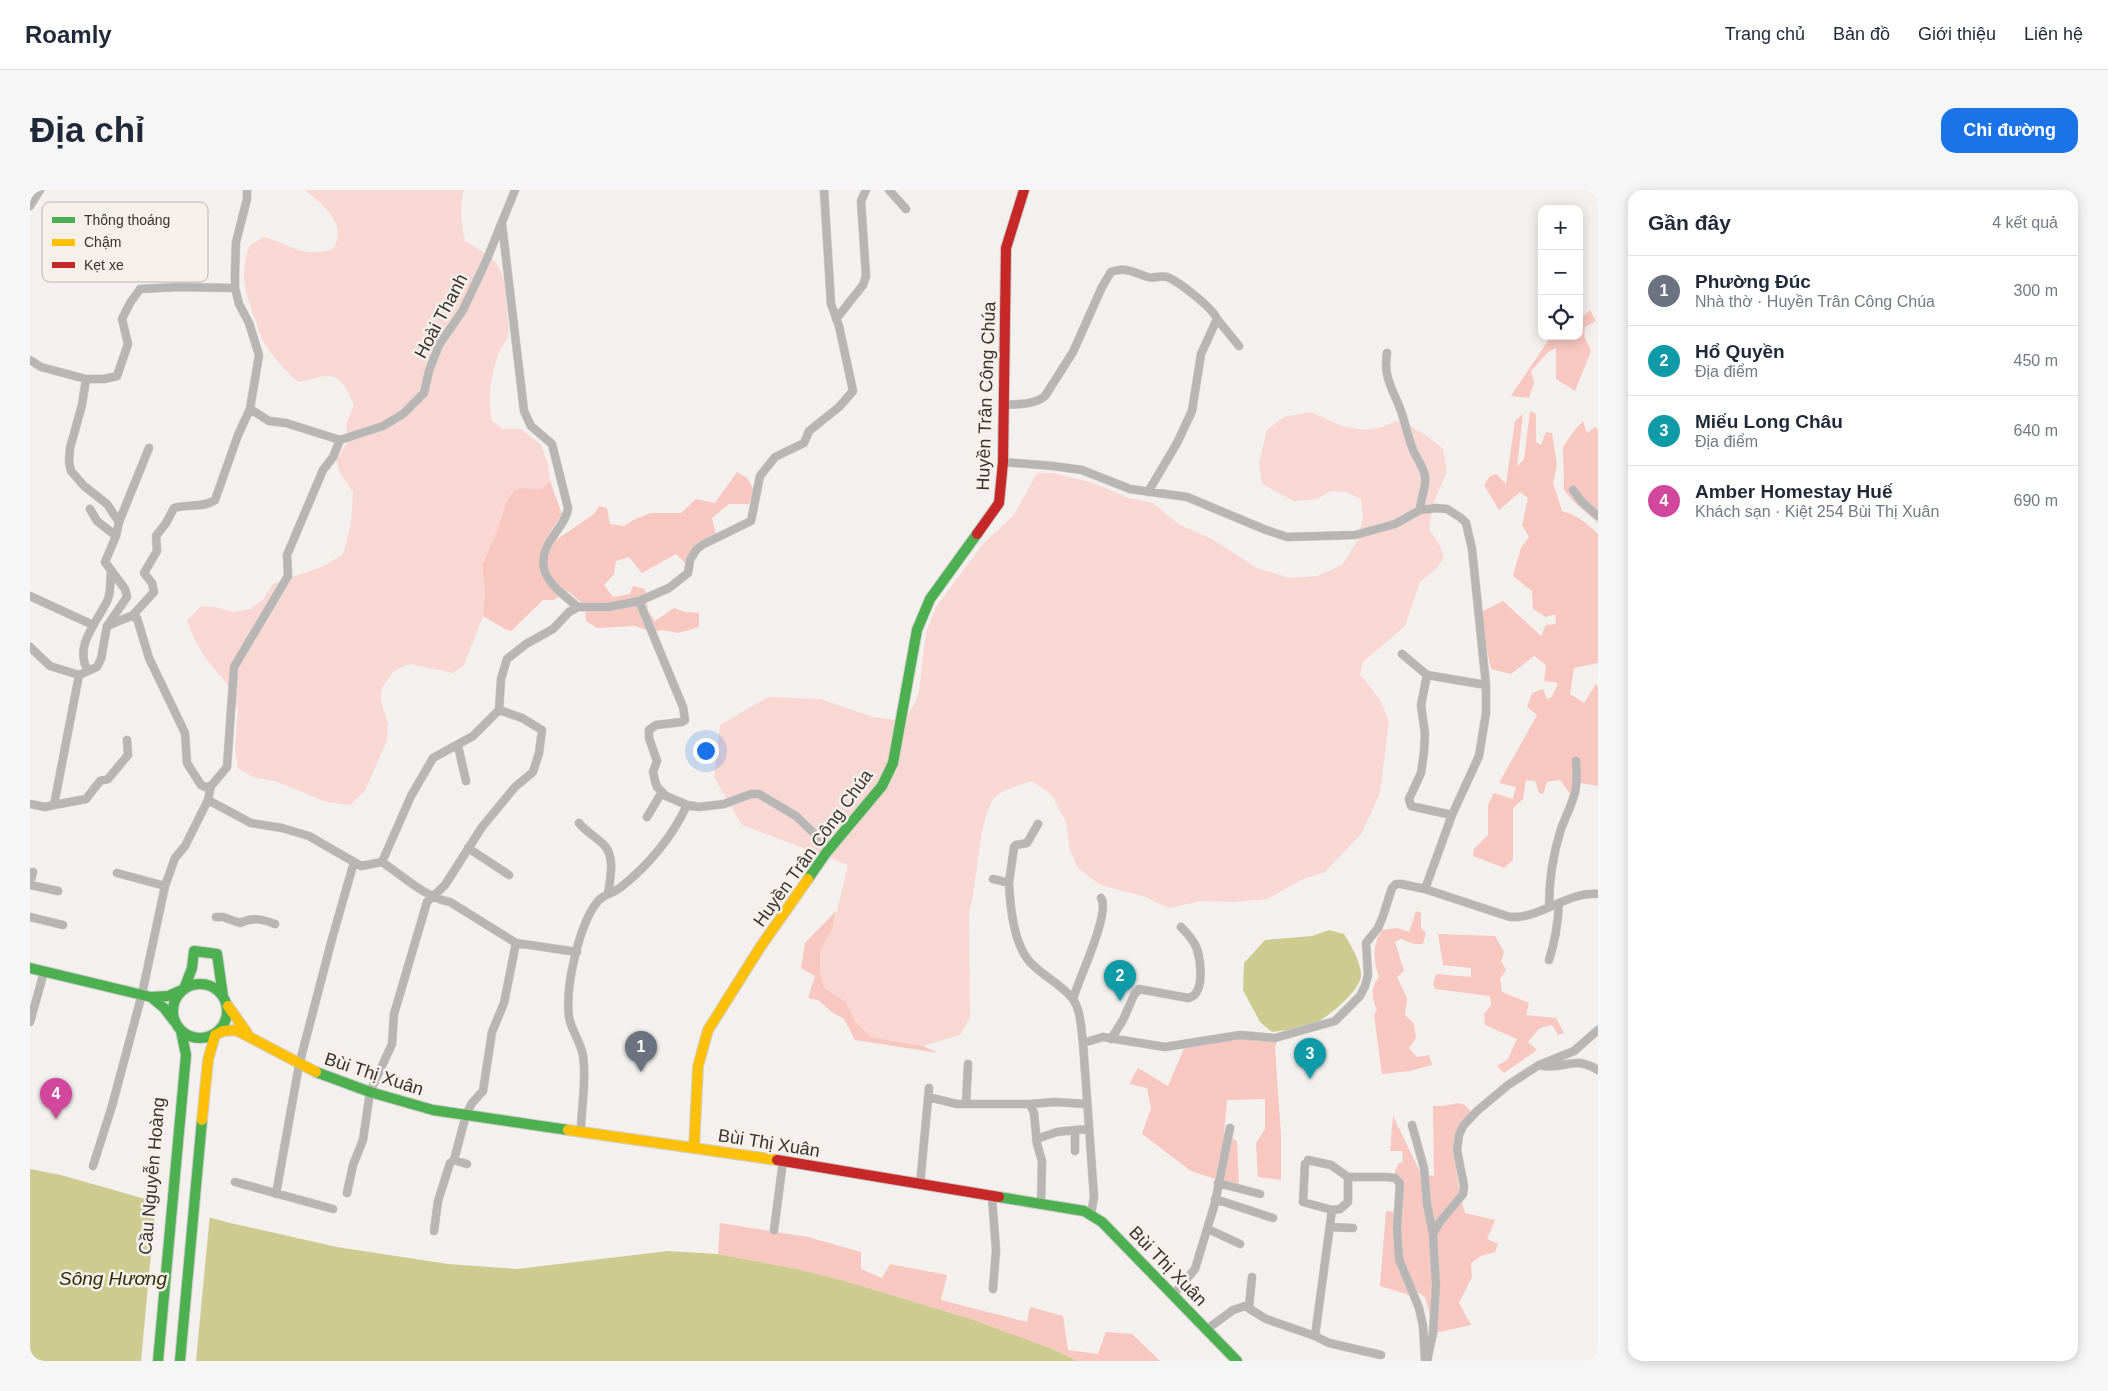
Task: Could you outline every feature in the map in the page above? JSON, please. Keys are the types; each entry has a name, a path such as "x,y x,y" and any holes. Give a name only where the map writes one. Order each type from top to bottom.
{"street":[{"path":"30,206 40,190"},
{"path":"107,626 134,616 154,592 152,583 144,573 157,551 156,536 174,508 191,507 215,500 238,435 250,410 259,355 249,323 239,304 236,288 236,242 247,190"},
{"name":"Hoài Thanh","path":"340,440 382,426 403,414 424,393 429,371 439,345 462,310 502,224 503,217 515,190"},
{"path":"382,862 411,796 430,762 436,756 458,746 473,736 499,710 502,679 508,659 526,644 553,629 569,612 578,607 608,607 639,601 669,588 688,573 690,560 702,544 751,521 760,476 775,457 804,443 809,431 839,407 853,391 831,304 824,190"},
{"path":"836,319 863,285 866,276 861,201 866,190"},
{"path":"889,190 906,209"},
{"name":"Huyền Trân Công Chúa","path":"694,1148 698,1066 708,1030 761,946 830,849 882,786 893,763 917,630 930,599 999,503 1003,462 1006,248 1024,190"},
{"path":"502,224 524,411 532,426 552,444 568,508 566,517 545,547 544,569 549,582 578,607"},
{"path":"1004,404 1041,400 1073,352 1107,277 1116,270 1129,270 1152,278 1164,276 1169,278 1212,311 1239,346"},
{"path":"30,360 41,367 86,378 113,378 119,373 128,344 122,319 140,289 178,287 236,288"},
{"path":"1148,492 1177,443 1192,411 1201,354 1217,319"},
{"path":"1387,353 1386,368 1390,388 1402,413 1413,450 1421,464 1425,478 1420,510"},
{"path":"86,378 82,404 70,448 69,462 71,471 84,486 107,504 119,522"},
{"path":"93,1166 147,995 166,886 175,858 185,846 208,800 211,786 227,767 234,667 288,576 287,555 323,470 333,456 340,440 269,421 250,410"},
{"path":"30,646 50,666 79,675 97,667 101,659 107,626 127,597 125,589 105,562 149,448"},
{"path":"1003,462 1082,470 1130,489 1187,497 1266,530 1287,536 1355,535 1394,524 1420,510 1437,508 1446,509 1461,518 1469,531 1487,702 1482,746 1452,815 1425,889"},
{"path":"1573,490 1582,502 1598,516"},
{"path":"90,509 97,521 116,536"},
{"path":"88,671 84,665 84,644 109,595 111,572"},
{"path":"30,596 93,624"},
{"path":"639,601 683,707 685,717 682,722 656,725 649,730 649,738 657,761 654,776 662,792 687,805 699,807 711,806 749,794 759,794 800,819 830,849"},
{"path":"134,616 138,619 149,658 185,733 187,763 201,785 205,787 211,786"},
{"path":"1402,654 1427,675 1486,685"},
{"path":"54,805 79,675"},
{"path":"1427,675 1421,706 1425,734 1424,752 1421,773 1409,803 1411,806 1452,815"},
{"path":"347,1193 353,1165 363,1140 370,1092 392,1044 394,1014 427,902 445,885 482,827 515,786 533,772 539,753 543,733 541,728 522,718 499,710"},
{"path":"30,804 45,807 86,799 100,781 108,779 128,755 127,740"},
{"path":"458,746 466,781"},
{"path":"1549,907 1550,884 1561,829 1577,787 1576,761"},
{"path":"648,817 662,792"},
{"path":"208,800 251,823 282,828 309,836 361,866 382,862 434,897 450,902 516,942 576,952"},
{"path":"581,1132 583,1056 571,1024 568,997 580,934 594,906 602,897 620,888 646,862 672,831 687,805"},
{"path":"579,823 586,831 604,844 608,852 612,871 608,894"},
{"path":"1038,824 1027,843 1014,847 1009,883 1016,929 1022,951 1029,961 1073,999 1079,1018 1083,1043 1094,1197 1091,1214"},
{"path":"468,848 509,875"},
{"path":"276,1194 299,1064 354,862"},
{"path":"33,872 30,884 58,891"},
{"path":"117,873 166,886"},
{"path":"993,879 1009,883"},
{"path":"1083,1043 1103,1037 1165,1047 1240,1035 1275,1038 1335,1021 1360,996 1365,986 1368,970 1366,943 1383,916 1392,888 1401,884 1425,889 1510,917 1522,918 1559,903 1588,894 1598,894"},
{"path":"1073,999 1084,972 1102,915 1103,905 1101,898"},
{"path":"1549,960 1552,942 1557,932 1559,903"},
{"path":"216,916 240,923 250,919 260,919 275,924"},
{"path":"30,917 62,925"},
{"path":"1111,1038 1134,995 1140,989 1188,998 1195,996 1198,990 1200,968 1197,949 1188,934 1181,927"},
{"path":"434,1231 438,1201 450,1163 454,1160 466,1116 472,1102 483,1091 492,1032 504,1003 516,942"},
{"path":"178,1027 173,1014 174,1004 184,989 192,968 194,951 217,954 219,978 225,1000 226,1021 215,1035 208,1060 186,1361"},
{"path":"30,968 147,995 168,996 192,985 209,985 225,1000 235,1018 249,1036"},
{"path":"30,1022 44,972"},
{"path":"147,995 164,1008 178,1027 188,1036 197,1039 207,1038 224,1031 236,1030 249,1036"},
{"name":"Cầu Nguyễn Hoàng","path":"152,1361 174,1148 186,1055 184,1042 178,1027"},
{"path":"1433,1234 1439,1223 1463,1194 1464,1186 1457,1150 1459,1135 1463,1126 1494,1096 1539,1065 1574,1051 1598,1030"},
{"name":"Bùi Thị Xuân","path":"249,1036 299,1064 370,1092 433,1110 783,1161 1091,1214 1102,1222 1237,1361"},
{"path":"1539,1065 1560,1066 1579,1062 1598,1070"},
{"path":"966,1104 968,1064"},
{"path":"920,1185 929,1088"},
{"path":"928,1097 966,1104 1055,1102 1087,1104"},
{"path":"1030,1104 1034,1113 1036,1138 1042,1161 1041,1205"},
{"path":"1412,1125 1424,1168 1427,1204 1433,1234 1436,1286 1433,1333 1426,1361"},
{"path":"1173,1295 1195,1269 1208,1229 1230,1128"},
{"path":"1036,1138 1057,1132 1089,1129"},
{"path":"1075,1151 1076,1130"},
{"name":"Cầu Nguyễn Hoàng","path":"158,1361 174,1148"},
{"path":"180,1361 202,1154"},
{"path":"454,1160 467,1164"},
{"path":"774,1230 783,1161"},
{"path":"1348,1177 1348,1202 1340,1208 1332,1210 1303,1202 1307,1162 1331,1165 1348,1177 1395,1178 1400,1183 1397,1228 1399,1259 1419,1308 1423,1326 1426,1361"},
{"path":"235,1182 333,1209"},
{"path":"1218,1183 1260,1194"},
{"path":"992,1197 996,1250 993,1289"},
{"path":"1215,1199 1273,1218"},
{"path":"1315,1336 1332,1210"},
{"path":"1330,1226 1353,1228"},
{"path":"1208,1229 1240,1244"},
{"path":"1249,1307 1252,1277"},
{"path":"1206,1330 1233,1310 1239,1307 1249,1307 1266,1319 1315,1336 1337,1346 1381,1356"}],"shaded area":[{"path":"305,190 464,190 461,216 465,241 487,255 498,266 502,273 506,293 509,334 500,350 492,376 490,403 492,421 503,429 521,429 541,445 548,464 550,481 543,489 525,488 505,505 497,531 482,564 485,593 483,616 464,665 453,673 410,664 395,670 383,686 380,698 388,724 387,740 365,791 350,805 327,802 275,781 253,777 238,768 235,749 238,710 227,684 207,660 195,640 187,621 201,606 215,607 233,612 250,609 263,600 273,584 324,566 343,554 351,524 353,492 340,473 336,460 348,441 346,424 354,405 345,387 338,379 326,376 298,382 280,364 262,338 248,300 244,273 250,245 264,237 303,251 321,252 332,250 337,241 338,232 336,224 326,209"},
{"path":"1590,310 1596,321 1585,327 1584,336 1591,351 1575,391 1556,379 1556,348 1548,352 1531,371 1534,383 1529,398 1511,396 1548,340 1583,340 1583,316"},
{"path":"1530,411 1536,414 1536,442 1541,445 1546,432 1552,433 1557,465 1553,483 1562,511 1577,517 1598,534 1598,663 1574,668 1570,694 1584,703 1596,684 1598,687 1598,786 1576,782 1572,797 1560,780 1547,782 1543,794 1539,793 1535,781 1526,780 1523,799 1513,808 1513,860 1504,868 1473,856 1474,849 1488,835 1488,805 1494,793 1513,799 1516,787 1499,783 1537,715 1527,707 1532,693 1543,689 1547,699 1552,697 1558,683 1544,681 1546,665 1534,656 1511,674 1491,669 1479,613 1503,601 1541,636 1546,625 1556,624 1555,614 1546,617 1533,609 1532,591 1513,576 1521,548 1529,537 1522,525 1528,498 1520,492 1499,510 1484,485 1490,476 1496,474 1506,484 1515,421 1523,414 1517,467 1524,459"},
{"path":"1311,412 1342,426 1364,430 1379,428 1397,421 1409,425 1443,449 1447,472 1433,504 1429,529 1439,544 1444,557 1436,569 1420,582 1405,626 1363,662 1360,674 1380,700 1389,721 1380,793 1362,833 1325,872 1303,879 1267,899 1234,902 1201,901 1168,908 1146,897 1100,885 1078,868 1070,850 1066,822 1052,795 1032,781 1009,789 996,796 990,805 982,833 969,913 970,1018 960,1035 923,1046 871,1037 855,1021 846,1002 824,988 820,970 820,951 833,927 848,865 742,825 714,777 720,725 768,697 820,699 873,717 895,720 908,714 915,703 919,691 926,632 936,607 983,544 1014,515 1037,473 1053,473 1090,482 1129,498 1153,503 1178,524 1212,539 1257,568 1289,578 1317,576 1342,565 1358,540 1363,516 1361,499 1346,492 1331,491 1317,499 1294,501 1262,484 1259,463 1267,430 1284,417"},
{"path":"1583,421 1587,433 1595,427 1598,430 1598,523 1574,502 1564,490 1563,447"},
{"path":"737,472 747,478 754,490 749,504 729,504 712,518 716,534 698,542 690,568 676,554 642,573 629,557 616,561 614,574 604,585 613,597 630,594 633,586 645,589 648,611 655,621 674,608 685,612 699,613 699,627 678,633 662,630 653,632 635,626 597,628 586,621 585,606 569,592 553,600 543,600 511,631 483,616 485,593 482,565 497,531 505,505 514,490 525,488 542,489 550,481 562,514 548,535 556,540 594,514 599,506 607,508 610,524 624,526 635,519 651,513 681,513 696,499 715,503"},
{"path":"836,911 833,927 820,951 820,970 824,988 846,1002 855,1021 871,1037 923,1046 938,1053 855,1040 844,1019 818,1000 808,998 815,976 801,968 805,943"},
{"path":"1416,911 1421,913 1421,928 1426,933 1423,944 1414,944 1401,939 1395,942 1404,971 1397,977 1407,998 1405,1015 1414,1024 1416,1038 1409,1048 1417,1057 1429,1055 1432,1065 1410,1071 1382,1074 1374,1015 1377,1010 1373,993 1374,985 1379,977 1375,959 1376,942 1382,930 1397,928 1409,932"},
{"path":"1438,934 1495,936 1504,952 1501,961 1506,970 1500,979 1502,992 1529,1003 1526,1015 1556,1018 1564,1033 1558,1035 1552,1025 1540,1028 1528,1042 1537,1050 1504,1073 1497,1066 1508,1059 1517,1039 1485,1025 1484,1014 1491,1005 1490,996 1435,989 1433,984 1436,974 1471,977 1471,968 1443,965"},
{"path":"1241,1031 1246,1035 1278,1040 1275,1047 1281,1135 1281,1180 1258,1177 1256,1143 1265,1129 1265,1099 1227,1100 1224,1134 1237,1141 1239,1187 1191,1171 1142,1134 1151,1109 1147,1088 1129,1084 1138,1068 1168,1086 1185,1046"},
{"path":"1458,1103 1465,1105 1473,1114 1460,1131 1456,1153 1458,1184 1465,1213 1495,1220 1487,1239 1498,1244 1495,1252 1481,1256 1471,1263 1472,1277 1459,1303 1471,1325 1435,1333 1425,1297 1419,1293 1409,1295 1380,1286 1386,1211 1397,1212 1394,1174 1398,1164 1403,1161 1402,1151 1390,1151 1393,1116 1421,1174 1434,1176 1433,1106"},
{"path":"720,1223 808,1237 861,1252 861,1269 882,1278 890,1264 947,1275 941,1300 1027,1322 1030,1307 1063,1316 1068,1350 1098,1354 1106,1332 1132,1334 1160,1361 1078,1361 1050,1348 971,1319 845,1281 797,1269 718,1254"}],"water":[{"path":"1329,930 1344,934 1355,953 1361,974 1356,988 1342,1004 1317,1022 1302,1028 1272,1032 1260,1022 1243,990 1244,963 1265,940 1312,936"},
{"name":"Sông Hương","path":"30,1169 61,1175 226,1222 337,1247 448,1264 517,1269 668,1251 718,1254 797,1269 845,1281 971,1319 1050,1348 1078,1361 30,1361"}],"pier":[{"path":"156,1200 210,1214 196,1361 141,1361"}],"traffic: fast":[{"path":"808,879 826,853 882,786 893,763 917,630 930,599 977,534"},
{"path":"30,968 151,997 168,996 184,989 192,968 194,951 217,954 223,996"},
{"path":"195,984 205,984 215,988 223,996 227,1011 223,1026 215,1034 205,1038 195,1038 185,1034 177,1026 173,1016 173,1006 177,996 185,988 195,984"},
{"path":"151,997 164,1008 174,1021"},
{"path":"158,1361 186,1055 181,1031"},
{"path":"316,1072 370,1092 433,1110 568,1130"},
{"path":"180,1361 202,1120"},
{"path":"999,1197 1084,1211 1102,1222 1237,1361"}],"traffic: slow":[{"path":"694,1148 698,1066 708,1030 761,946 808,879"},
{"path":"228,1006 247,1033"},
{"path":"202,1120 208,1060 215,1035 223,1031 236,1030 316,1072"},
{"path":"568,1130 777,1160"}],"traffic: jam":[{"path":"977,534 999,503 1003,462 1006,248 1024,190"},
{"path":"777,1160 999,1197"}],"place":[{"name":"Hổ Quyền","path":"1120,1001"},
{"name":"Phường Đúc","path":"641,1072"},
{"name":"Miếu Long Châu","path":"1310,1079"},
{"name":"Amber Homestay Huế","path":"56,1119"}]}
